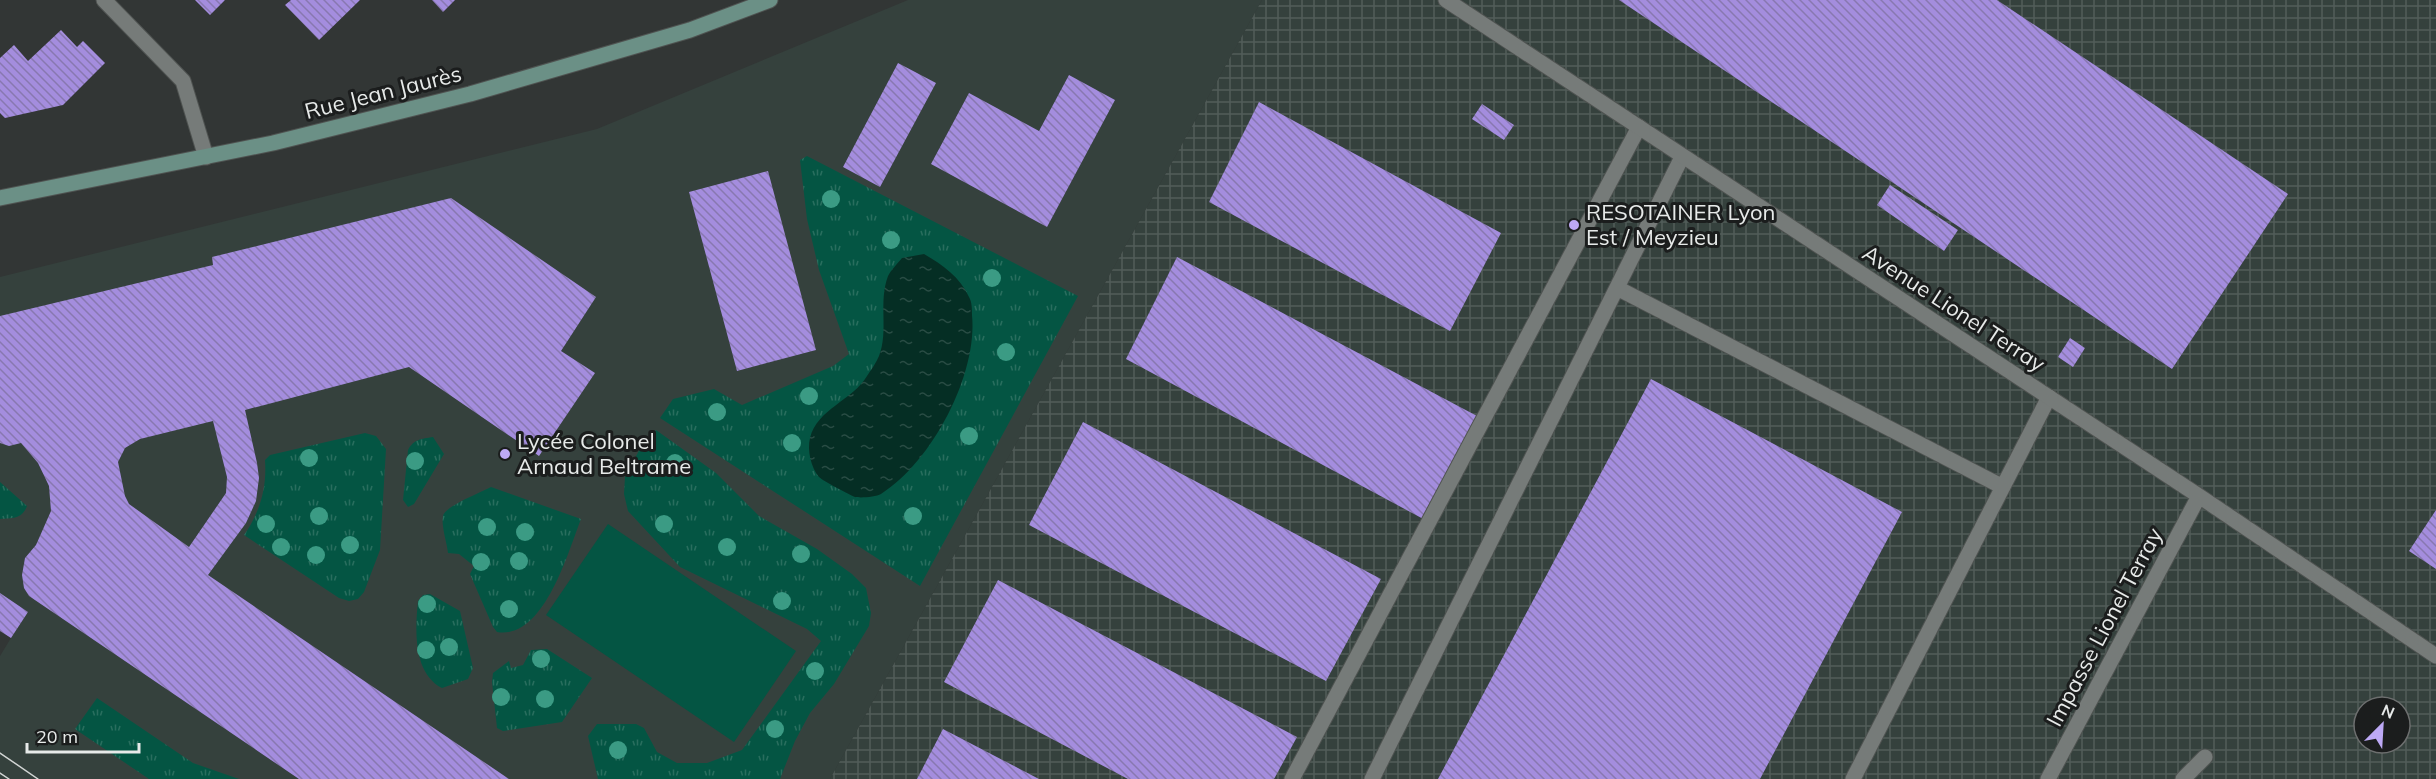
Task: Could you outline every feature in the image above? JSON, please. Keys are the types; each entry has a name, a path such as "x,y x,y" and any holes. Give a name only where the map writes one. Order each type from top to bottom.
{"main road":[{"name":"Rue Jean Jaurès","path":"0,198 273,143 470,94 690,30 770,0"}],"street":[{"path":"104,0 183,81 206,157"},
{"name":"Avenue Lionel Terray","path":"1446,0 2199,496 2436,656"},
{"path":"1292,779 1639,128"},
{"path":"1372,779 1682,157"},
{"path":"1617,288 2003,487"},
{"path":"1853,779 2049,397"},
{"name":"Impasse Lionel Terray","path":"2048,779 2199,496"},
{"path":"2183,779 2205,757"}],"shaded area":[{"name":"Lycée Colonel Arnaud Beltrame","path":"908,0 1262,0 830,779 0,779 0,656 11,638 0,630 0,277 597,129"},
{"path":"1262,0 2436,0 2436,779 830,779"}],"green space":[{"path":"807,156 1078,296 920,586 660,418 673,399 714,389 742,405 833,366 849,354 819,270 807,219 800,160"},
{"path":"656,430 716,473 759,516 817,549 852,574 866,588 871,613 869,626 834,684 810,713 795,741 780,779 598,779 588,736 597,724 636,724 644,728 657,752 677,763 707,763 742,750 821,641 807,629 680,567 628,511 624,494 625,477 642,445"},
{"path":"365,433 376,436 386,449 380,550 364,592 358,599 349,601 339,598 244,535 261,499 265,480 265,460 270,455"},
{"path":"433,437 444,454 414,504 408,507 403,500 408,450 415,442"},
{"path":"0,482 27,506 20,516 0,519"},
{"path":"491,487 581,519 552,591 528,622 514,631 497,632 493,627 470,574 474,566 459,554 448,553 443,529 445,512"},
{"path":"608,524 796,651 734,742 546,615"},
{"path":"430,594 460,611 473,668 468,679 442,688 426,672 418,650 416,625 418,601 423,595"},
{"path":"547,649 592,678 562,722 503,731 497,728 493,673 509,661 511,668 523,665 531,650"},
{"path":"97,698 193,763 239,779 149,779 75,729"}],"water":[{"path":"924,254 956,278 970,299 972,338 967,363 948,415 918,461 900,480 881,494 855,497 819,477 810,459 810,438 820,419 861,384 878,359 883,337 885,286 889,274 902,258"}],"building":[{"path":"195,0 225,0 210,15"},
{"path":"291,0 360,0 319,40 285,5"},
{"path":"432,0 455,0 443,12"},
{"path":"1619,0 1997,0 2288,194 2172,369"},
{"path":"61,30 77,47 83,41 105,63 63,105 5,118 0,113 0,58 14,45 28,61"},
{"path":"898,63 936,83 880,187 843,167"},
{"path":"1069,75 1115,100 1047,227 931,164 969,93 1039,131"},
{"path":"1259,102 1501,233 1450,331 1209,202"},
{"path":"1482,104 1514,125 1504,140 1472,119"},
{"path":"768,171 816,350 737,371 689,192"},
{"path":"1890,185 1958,230 1944,251 1877,205"},
{"path":"451,198 596,297 561,351 595,373 539,456 409,367 245,410 259,478 256,501 246,523 208,575 509,779 299,779 29,596 24,588 22,575 25,558 36,545 51,511 49,486 38,463 21,443 9,446 0,443 0,316 213,265 212,257","holes":["213,421 227,477 226,493 189,547 129,504 125,496 118,462 125,448 140,439"]},
{"path":"1177,257 1477,416 1427,521 1126,359"},
{"path":"2070,338 2085,348 2073,367 2058,357"},
{"path":"1651,379 1902,512 1760,779 1438,779"},
{"path":"1083,422 1381,579 1326,681 1029,525"},
{"path":"2436,510 2436,569 2409,551"},
{"path":"998,580 1297,737 1274,779 1128,779 944,682"},
{"path":"0,593 28,612 11,638 0,631"},
{"path":"943,729 1039,779 917,779"}],"tram line":[{"path":"0,753 38,779"},
{"path":"0,773 9,779"}],"place":[{"name":"RESOTAINER Lyon Est / Meyzieu","path":"1574,225"},
{"name":"Lycée Colonel Arnaud Beltrame","path":"505,454"}]}
